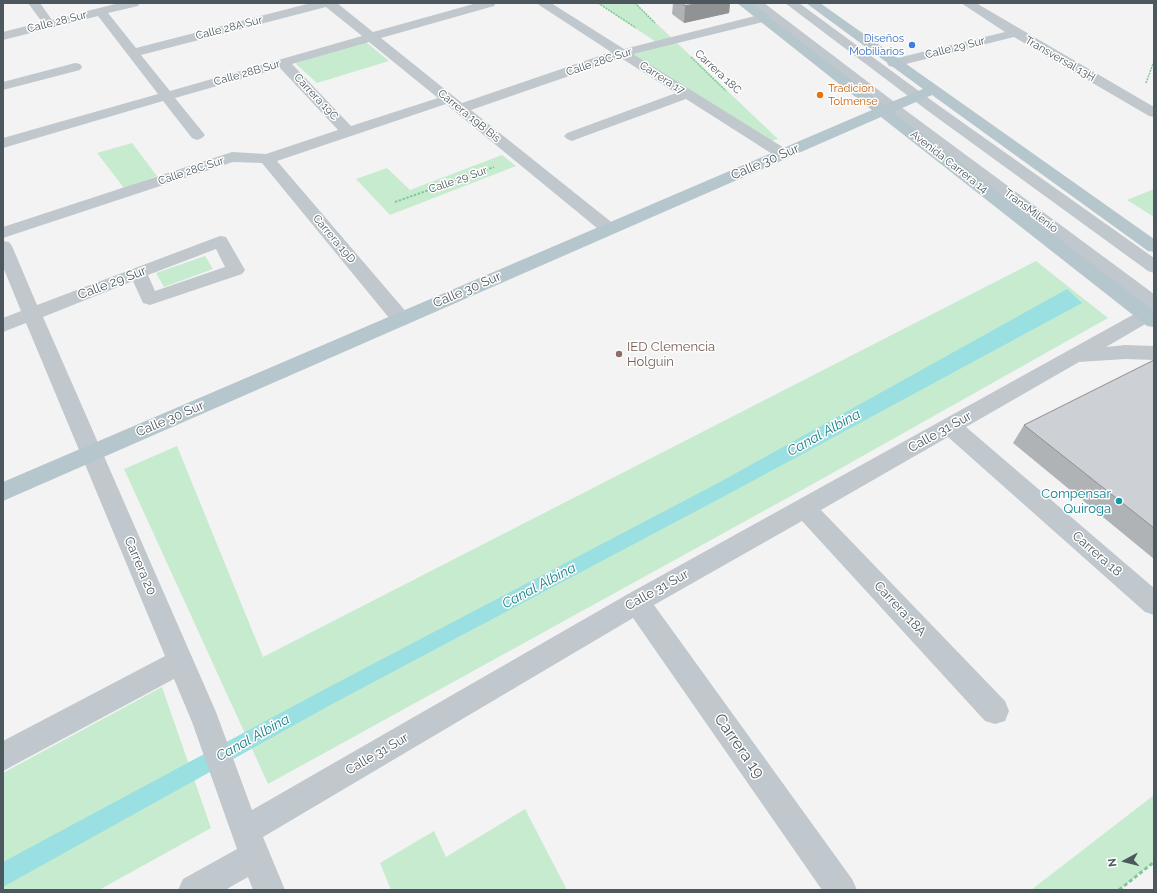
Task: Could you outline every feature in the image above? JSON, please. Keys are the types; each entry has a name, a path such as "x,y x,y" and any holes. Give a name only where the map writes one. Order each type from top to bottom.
{"main road":[{"name":"Avenida Carrera 14","path":"744,3 887,109 1152,312"},
{"path":"812,3 894,63 1154,247"},
{"name":"Calle 30 Sur","path":"3,492 932,90"}],"street":[{"path":"34,3 49,24"},
{"name":"Calle 28 Sur","path":"3,36 134,3"},
{"name":"Calle 28A Sur","path":"133,53 325,3"},
{"name":"Carrera 19B Bis","path":"329,3 609,229"},
{"name":"Calle 28B Sur","path":"3,143 490,3"},
{"name":"Carrera 17","path":"542,3 783,154"},
{"path":"756,3 887,109"},
{"name":"TransMilenio","path":"791,3 1154,267"},
{"name":"Transversal 13H","path":"967,3 1154,113"},
{"path":"104,16 197,135"},
{"name":"Calle 28C Sur","path":"460,109 622,53 763,18"},
{"name":"Calle 29 Sur","path":"894,63 1016,33"},
{"name":"Carrera 19C","path":"283,62 348,132"},
{"path":"3,86 75,67"},
{"path":"572,136 687,94"},
{"name":"Calle 28C Sur","path":"3,233 232,157 266,159 448,99"},
{"name":"Carrera 19D","path":"266,159 402,319"},
{"name":"Calle 29 Sur","path":"3,325 220,241 236,270 150,299 138,273"},
{"name":"Carrera 20","path":"3,246 206,722 250,843 269,890"},
{"name":"Calle 31 Sur","path":"194,890 250,843 637,602 1152,312"},
{"name":"Calle 31 Sur","path":"1073,357 1125,352 1154,353"},
{"name":"Carrera 18","path":"950,426 1154,604"},
{"name":"Carrera 18A","path":"805,508 995,711"},
{"name":"Carrera 19","path":"637,602 841,890"},
{"path":"3,757 180,662"}],"path":[{"path":"598,3 660,44"},
{"name":"Carrera 18C","path":"635,3 731,95"},
{"name":"Calle 29 Sur","path":"395,202 520,157"},
{"path":"1119,890 1154,862"}],"green space":[{"path":"598,3 635,3 778,139 772,141 629,52 659,44"},
{"path":"366,42 389,61 317,83 295,63"},
{"path":"132,143 157,176 124,188 97,153"},
{"path":"502,155 516,166 390,215 356,179 387,168 410,190"},
{"path":"1154,189 1154,217 1127,200"},
{"path":"205,256 213,269 164,287 156,273"},
{"path":"1036,261 1108,318 820,480 268,784 124,469 177,446 263,657"},
{"path":"162,687 211,828 99,890 3,890 3,773"},
{"path":"1154,795 1154,862 1119,890 1031,890"},
{"path":"525,809 567,890 391,890 380,863 434,831 446,857"}],"water":[{"name":"Canal Albina","path":"1067,289 1082,303 734,491 334,703 3,887 3,862 327,688 720,482"}],"building":[{"path":"682,3 699,3 685,6"},
{"name":"Compensar Quiroga","path":"1154,360 1154,528 1024,425"}],"place":[{"name":"Diseños Mobiliarios","path":"912,45"},
{"name":"Tradicion Tolmense","path":"820,95"},
{"name":"IED Clemencia Holguin","path":"619,354"},
{"name":"Compensar Quiroga","path":"1119,501"}]}
